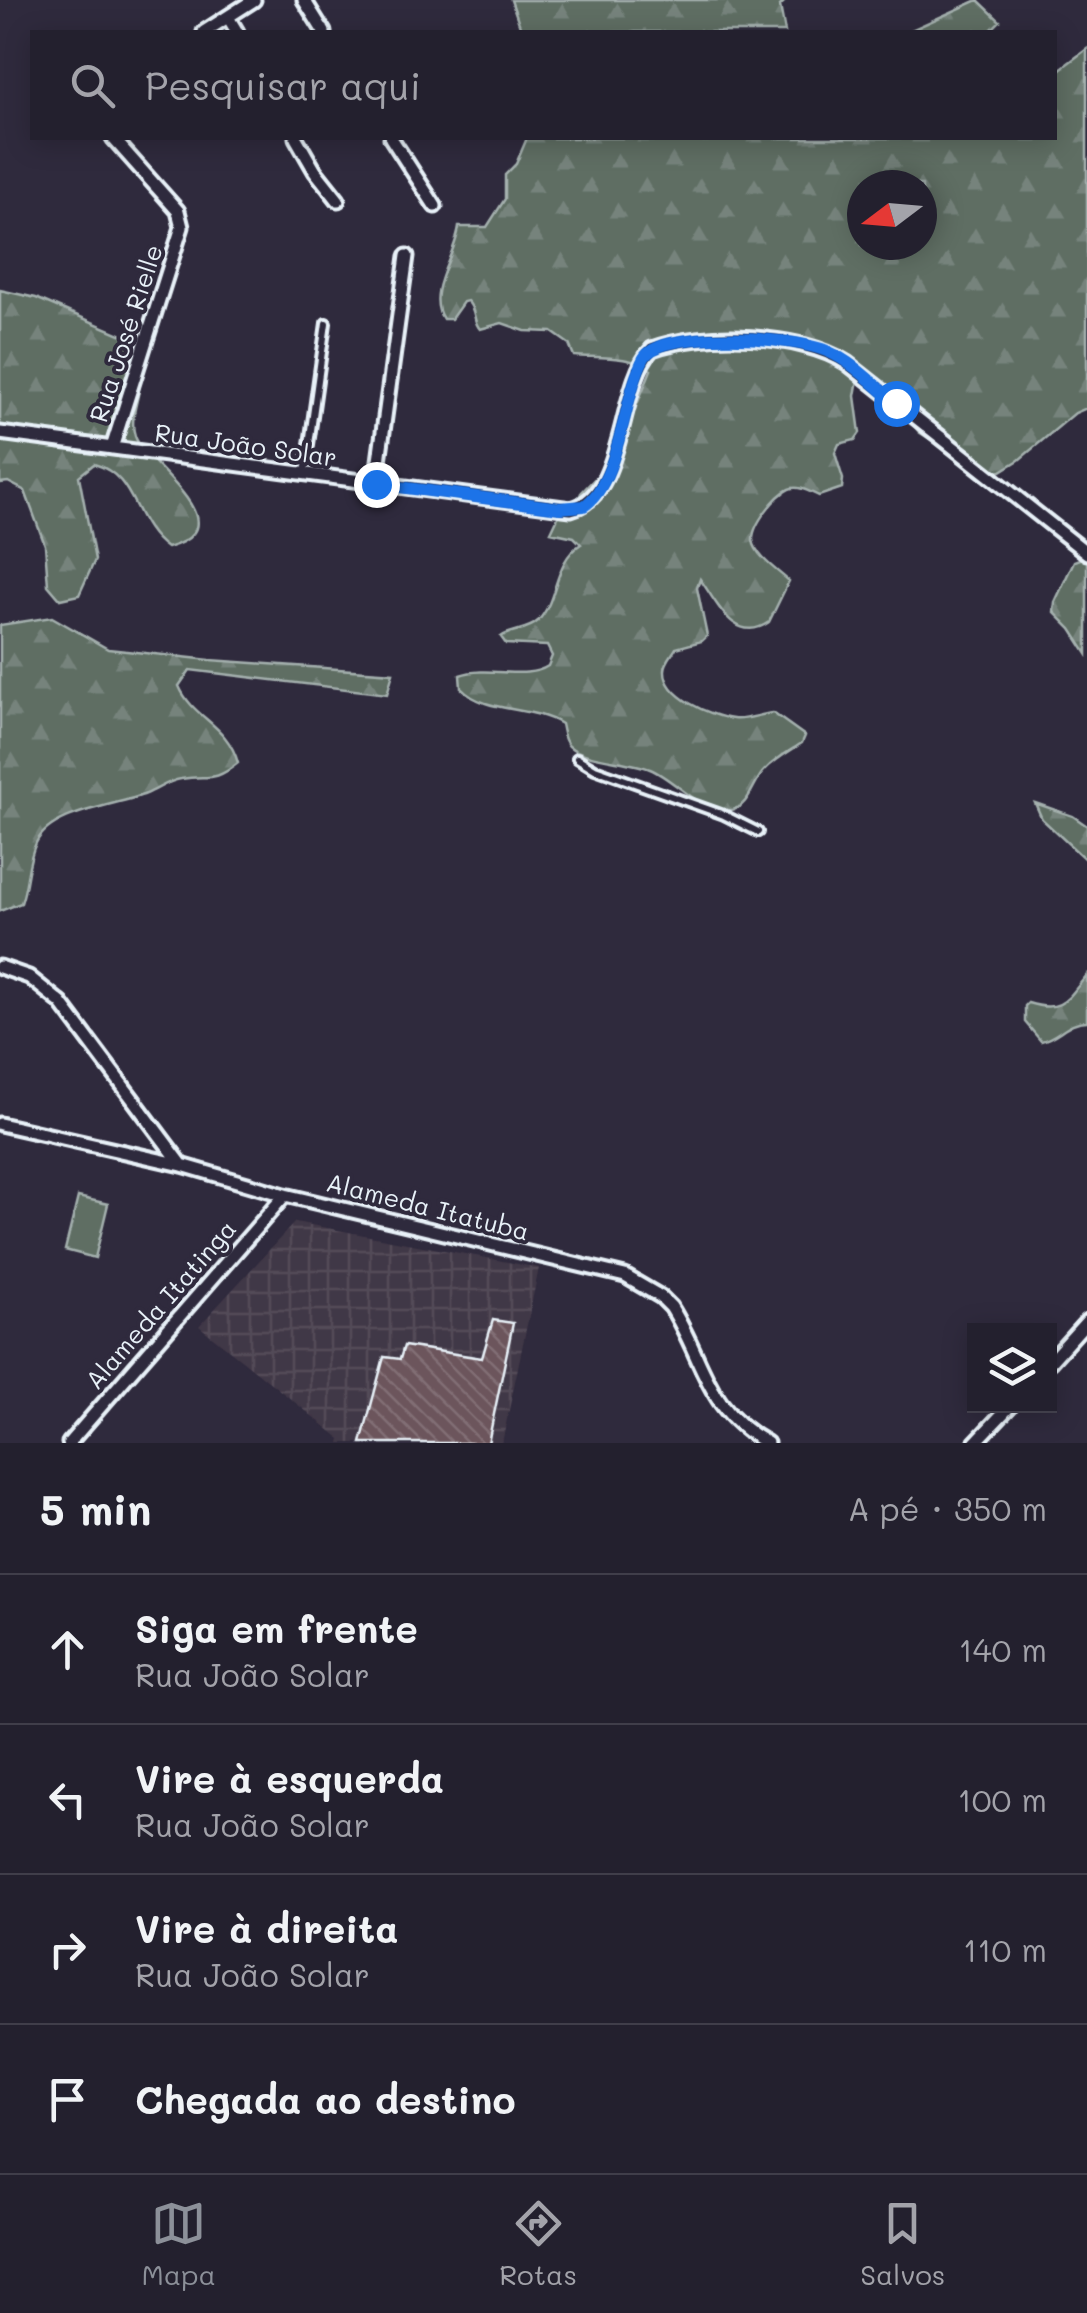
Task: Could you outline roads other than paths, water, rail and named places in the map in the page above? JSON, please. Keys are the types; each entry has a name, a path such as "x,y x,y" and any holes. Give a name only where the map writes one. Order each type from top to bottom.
{"street":[{"path":"207,30 254,0"},
{"path":"304,0 323,30"},
{"path":"228,17 236,30"},
{"name":"Rua José Rielle","path":"112,448 182,227 178,211 115,140"},
{"path":"297,140 338,200"},
{"path":"392,140 435,206"},
{"path":"376,484 407,256"},
{"name":"Rua João Solar","path":"0,433 560,508 584,506 598,491 615,451 641,365 652,349 731,337 784,340 810,345 847,363 1087,554"},
{"path":"0,967 29,977 61,1003 182,1165"},
{"name":"Alameda Itatuba","path":"0,1124 182,1165 285,1195 625,1276 672,1308 716,1400 748,1433 767,1443"},
{"name":"Alameda Itatinga","path":"69,1443 285,1195"},
{"path":"1057,1354 1087,1321"},
{"path":"976,1443 1004,1413"}],"lane":[{"path":"305,474 326,323"},
{"path":"577,758 595,770 742,822 758,832"}]}
